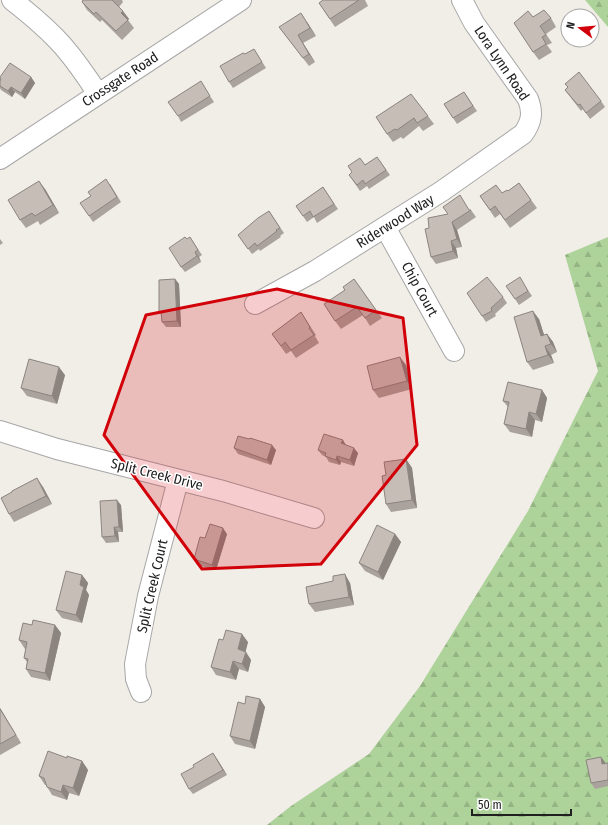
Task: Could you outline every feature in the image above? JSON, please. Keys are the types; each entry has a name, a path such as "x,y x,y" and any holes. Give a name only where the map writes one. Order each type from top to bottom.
{"street":[{"path":"12,0 46,28 63,45 82,68 98,94"},
{"name":"Crossgate Road","path":"0,159 241,0"},
{"name":"Lora Lynn Road","path":"462,0 474,23 528,99 532,117 528,128"},
{"name":"Riderwood Way","path":"255,304 315,271 442,191 524,134 528,128"},
{"name":"Chip Court","path":"385,227 454,351"},
{"name":"Split Creek Drive","path":"2,437 57,449 223,491 314,518"},
{"name":"Split Creek Court","path":"141,692 136,679 135,664 148,596 178,480"}],"highlighted area":[{"path":"277,289 403,318 417,445 321,564 202,569 104,435 146,315"}],"green space":[{"path":"585,0 608,0 608,27 600,18 600,8 592,8"},
{"path":"608,237 608,825 267,825 291,806 369,754 420,686 528,511 598,371 565,255"}],"building":[{"path":"83,0 112,0 123,11 121,13 128,20 116,31 96,12 94,14 82,2"},
{"path":"323,0 359,0 330,19 319,3"},
{"path":"544,10 551,18 540,26 546,35 542,37 546,44 533,52 514,23 528,11 533,17"},
{"path":"301,13 310,28 298,35 309,54 303,58 279,27"},
{"path":"254,49 262,62 229,82 220,66 243,53 245,54"},
{"path":"10,63 31,77 21,93 11,87 8,91 0,86 0,77"},
{"path":"579,72 601,101 586,113 580,104 578,105 565,90 568,87 565,84"},
{"path":"201,81 210,96 178,116 168,102"},
{"path":"464,92 473,106 453,118 444,104"},
{"path":"411,94 428,116 417,123 414,118 397,130 395,129 387,134 376,117"},
{"path":"377,157 386,170 365,184 363,180 357,185 349,175 352,172 348,166 360,158 365,165"},
{"path":"106,179 117,197 89,216 80,203 91,196 88,192"},
{"path":"39,181 53,205 35,216 32,213 20,220 8,200"},
{"path":"519,183 531,200 505,220 495,206 490,210 480,196 496,185 502,193 507,190 508,191"},
{"path":"323,187 334,204 313,217 310,211 303,216 296,206"},
{"path":"460,195 469,210 471,210 452,222 457,239 451,241 453,251 431,257 425,229 429,228 428,218 448,214 443,207"},
{"path":"269,211 280,228 257,246 255,243 248,249 238,235"},
{"path":"185,237 187,239 190,237 198,250 195,252 197,256 181,267 169,248"},
{"path":"487,277 503,297 491,308 492,311 482,316 467,293"},
{"path":"520,277 528,291 515,299 506,286"},
{"path":"175,279 177,321 162,322 161,312 159,312 159,280"},
{"path":"354,279 376,310 365,318 357,307 335,321 324,304 345,290 343,287"},
{"path":"533,311 541,336 547,334 551,344 545,346 548,355 527,362 514,317"},
{"path":"301,312 314,335 291,350 285,342 281,346 272,334"},
{"path":"400,357 407,381 373,390 367,366"},
{"path":"29,359 59,367 52,396 21,388"},
{"path":"508,382 542,390 536,414 529,412 526,429 504,424 509,402 503,401"},
{"path":"324,434 343,440 341,443 354,448 350,460 337,456 336,460 325,456 326,453 318,450"},
{"path":"238,436 272,445 267,460 234,448"},
{"path":"406,459 412,500 386,504 382,476 386,475 384,462"},
{"path":"37,478 46,496 9,514 1,498"},
{"path":"117,500 119,527 114,527 115,536 102,537 100,501"},
{"path":"210,524 223,528 212,565 194,559 200,537 205,538"},
{"path":"377,525 395,534 378,572 359,563"},
{"path":"66,571 82,575 80,585 84,587 76,615 56,610"},
{"path":"345,574 349,597 309,604 306,587 333,581 333,576"},
{"path":"33,620 55,625 45,673 26,669 28,659 24,658 27,642 19,640 23,623 32,625"},
{"path":"226,630 242,634 238,649 246,652 242,664 233,661 230,672 211,667 219,639 223,640"},
{"path":"246,696 260,699 250,741 230,736 238,702 245,704"},
{"path":"0,709 16,735 0,744"},
{"path":"48,751 67,758 67,756 82,761 73,788 63,785 61,792 47,787 44,778 39,776"},
{"path":"213,753 223,770 189,789 181,774 194,767 193,765"},
{"path":"601,757 602,764 608,763 608,780 591,783 586,760"}]}
